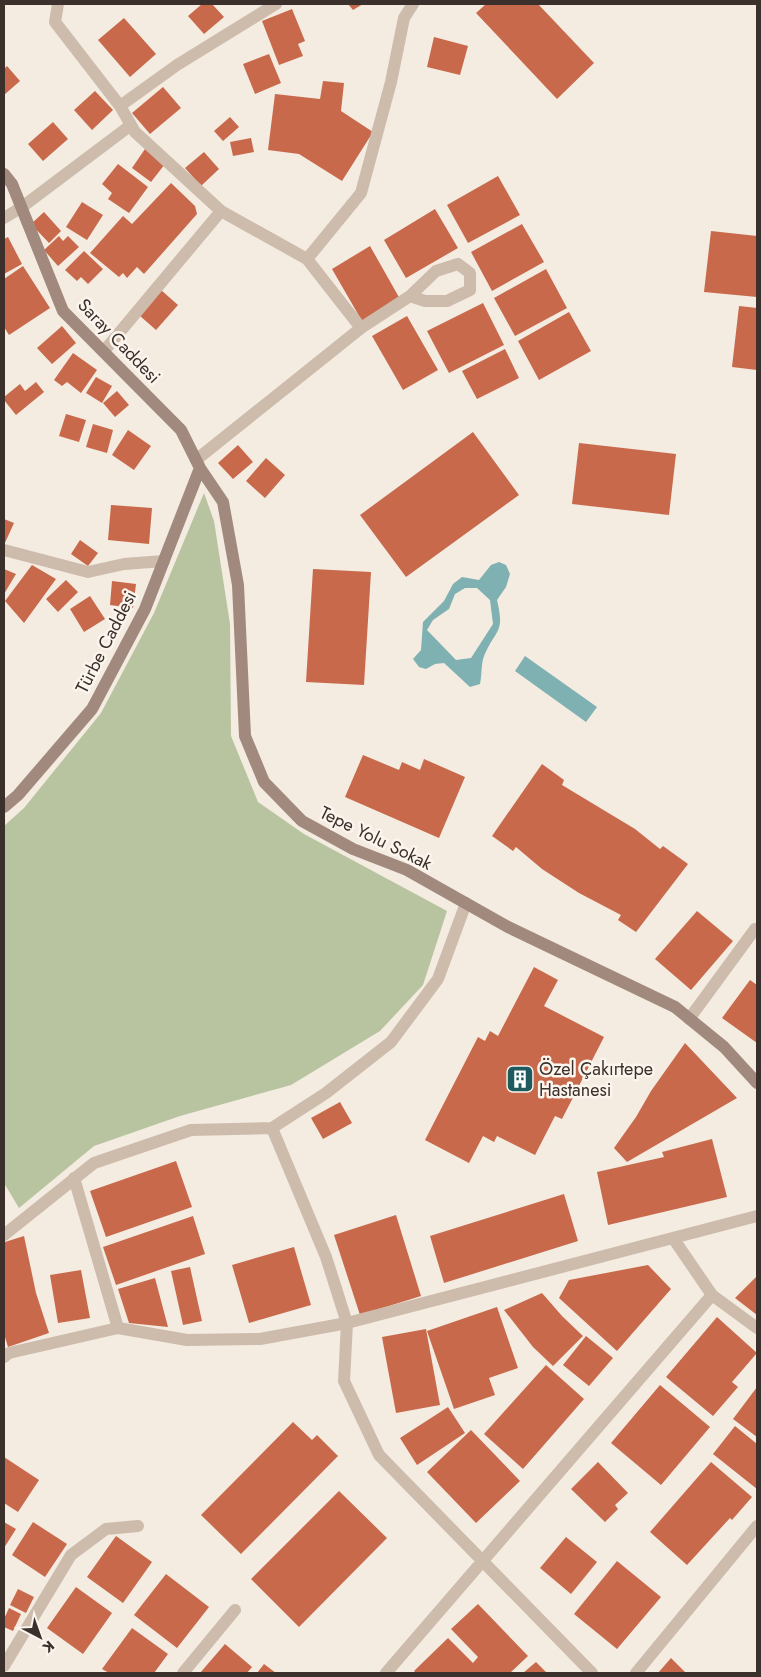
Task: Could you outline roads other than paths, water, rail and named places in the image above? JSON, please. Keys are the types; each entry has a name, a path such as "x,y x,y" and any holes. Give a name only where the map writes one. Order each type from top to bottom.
{"street":[{"path":"58,4 55,22 120,106 135,132 221,211 307,259 362,328"},
{"path":"120,106 177,65 276,4"},
{"path":"307,259 361,193 391,82 404,18 412,4"},
{"path":"4,218 22,207 130,125"},
{"name":"Saray Caddesi","path":"4,174 12,184 22,207 63,311 181,430 198,464"},
{"path":"104,351 221,211"},
{"path":"198,464 362,328 410,296"},
{"name":"Türbe Caddesi","path":"4,807 18,795 92,709 145,609 198,464"},
{"name":"Tepe Yolu Sokak","path":"198,464 223,502 238,586 245,736 264,782 302,821 353,849 407,870 508,927 675,1008 724,1047 757,1083"},
{"path":"4,550 88,572 124,564 164,560"},
{"path":"4,1234 94,1163 191,1130 272,1128 326,1093 391,1042 438,979 466,903"},
{"path":"689,1019 755,929"},
{"path":"272,1128 326,1257 347,1323 344,1381 379,1455 592,1673"},
{"path":"74,1178 118,1328"},
{"path":"4,1357 9,1353 118,1328 187,1340 260,1339 347,1323 757,1216"},
{"path":"673,1238 712,1295 757,1328"},
{"path":"386,1673 712,1295"},
{"path":"4,1666 71,1555 106,1529 138,1526"},
{"path":"636,1673 757,1526"},
{"path":"182,1673 235,1610"}],"water":[{"path":"499,562 506,565 510,574 506,587 497,600 500,625 484,656 480,684 470,687 444,663 435,664 426,669 419,667 413,659 421,650 423,622 444,601 453,584 462,577 479,580 491,565","holes":["465,588 477,588 490,600 493,624 471,658 456,660 427,630 433,620 449,609 455,594"]},
{"path":"525,656 597,707 586,722 515,671"}],"place":[{"name":"Özel Çakırtepe Hastanesi","path":"520,1079"}]}
